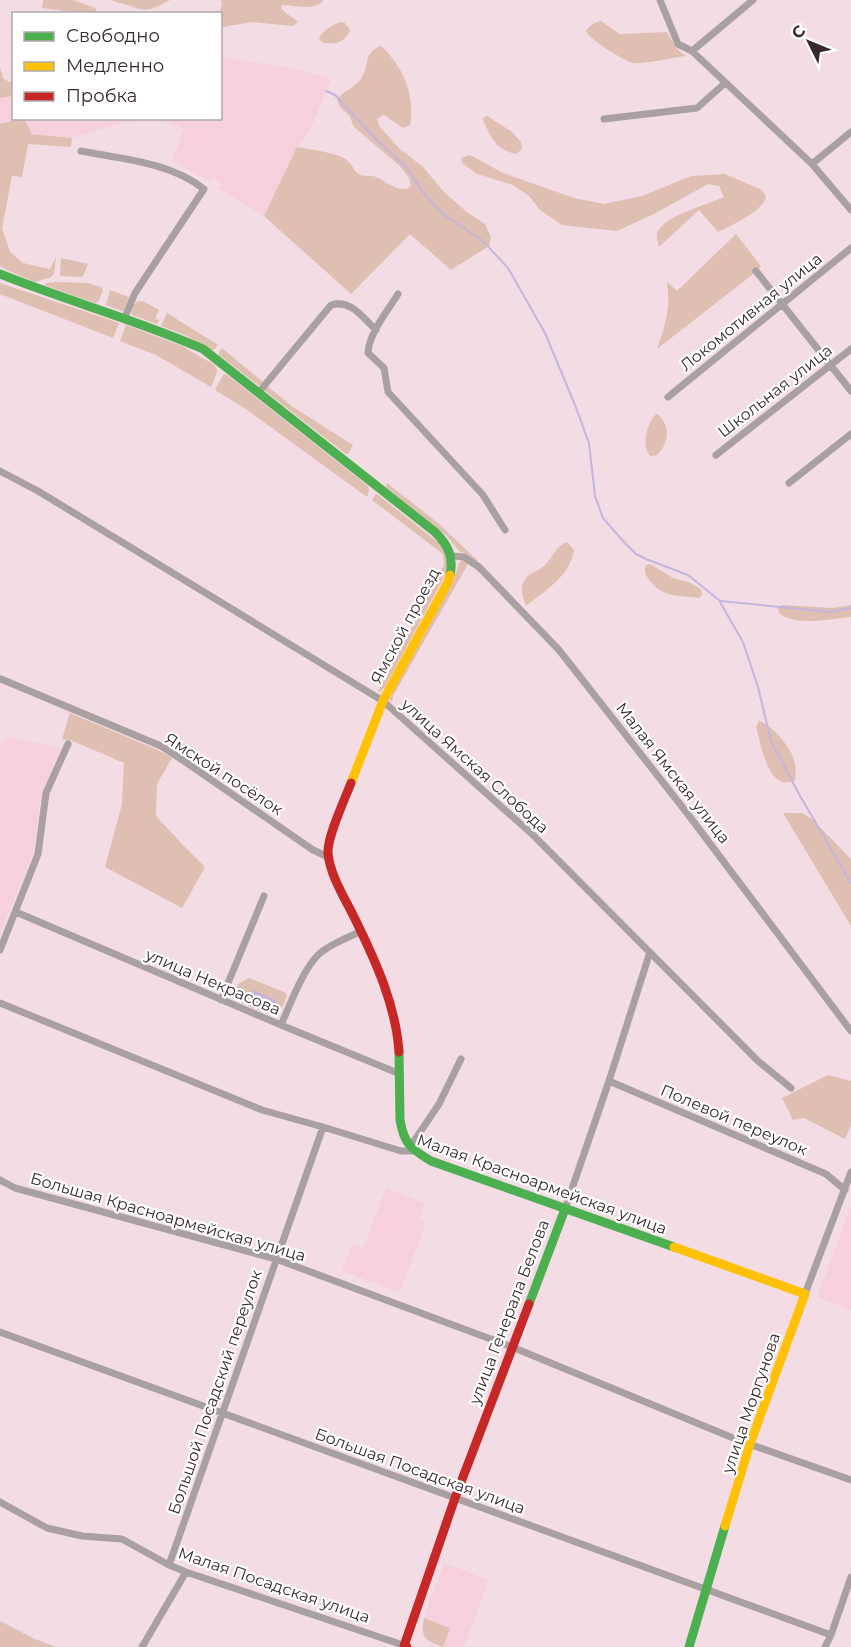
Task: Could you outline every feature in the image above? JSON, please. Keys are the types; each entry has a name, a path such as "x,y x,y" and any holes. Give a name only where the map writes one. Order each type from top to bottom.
{"main road":[{"name":"Ямской проезд","path":"0,274 173,336 202,350 259,392 437,534 448,547 453,566 448,582 383,701 337,818 328,857"},
{"path":"328,857 335,879 374,958 393,1016 398,1042 401,1125 412,1149"},
{"name":"Малая Красноармейская улица","path":"412,1149 431,1161 805,1294"},
{"name":"улица Генерала Белова","path":"405,1647 455,1498 565,1209"},
{"name":"улица Моргунова","path":"689,1647 750,1444 805,1294"}],"street":[{"path":"660,0 678,44 692,51 812,164 851,210"},
{"path":"692,51 753,0"},
{"path":"604,119 697,108 725,83"},
{"path":"812,164 851,132"},
{"path":"81,151 178,172 192,179 204,189 135,293 124,319"},
{"name":"Локомотивная улица","path":"668,397 851,248"},
{"path":"756,271 851,391"},
{"path":"398,294 376,330 368,353 384,368 387,392 483,495 505,530"},
{"path":"259,392 331,305 337,303 351,306 376,330"},
{"name":"Школьная улица","path":"716,455 851,349"},
{"path":"789,483 851,434"},
{"name":"улица Ямская Слобода","path":"0,471 38,491 383,701 533,835 758,1061 791,1088"},
{"name":"Малая Ямская улица","path":"452,556 464,557 479,567 559,650 687,813 851,1031"},
{"name":"Ямской посёлок","path":"1,679 161,747 313,850 328,857"},
{"path":"0,950 38,854 46,793 68,744"},
{"path":"221,1000 264,896"},
{"name":"улица Некрасова","path":"16,912 400,1074"},
{"path":"281,1025 303,978 319,954 360,932"},
{"name":"улица Генерала Белова","path":"565,1209 650,952"},
{"name":"Малая Красноармейская улица","path":"0,1003 262,1110 401,1151 412,1149"},
{"path":"412,1149 439,1104 461,1059"},
{"name":"Полевой переулок","path":"609,1081 826,1174 845,1190"},
{"name":"Большой Посадский переулок","path":"169,1565 323,1127"},
{"name":"улица Моргунова","path":"805,1294 851,1172"},
{"name":"Большая Красноармейская улица","path":"0,1180 15,1188 276,1259 512,1347 750,1444 851,1480"},
{"name":"Большая Посадская улица","path":"0,1332 831,1635"},
{"name":"Малая Посадская улица","path":"0,1502 46,1528 82,1536 122,1539 186,1572 405,1647"},
{"path":"142,1647 186,1572"},
{"path":"825,1647 851,1576"}],"shaded area":[{"path":"43,0 73,0 95,8 97,12 72,12 42,8"},
{"path":"112,0 170,0 145,10"},
{"path":"221,0 322,0 323,2 307,7 282,5 284,11 298,22 293,26 252,22 223,27 222,12 219,12"},
{"path":"601,21 620,34 667,32 677,49 686,56 633,63 600,45 589,35 586,31 589,27"},
{"path":"340,22 345,23 350,30 346,38 331,44 319,39 325,31"},
{"path":"381,46 398,66 406,81 411,116 410,125 403,128 384,115 377,119 380,127 399,148 423,167 444,192 485,224 491,237 489,246 451,270 410,234 351,294 264,216 297,147 343,158 361,175 373,176 397,188 407,189 411,186 409,178 401,167 354,127 349,115 340,107 337,100 359,81 369,55"},
{"path":"222,58 296,69 331,79 310,130 297,147 264,216 218,188 221,185 214,177 209,181 172,161 184,128 163,120 222,120"},
{"path":"0,68 3,78 12,81 12,96 0,98"},
{"path":"12,96 12,120 16,120 0,124 0,98"},
{"path":"487,116 511,131 521,142 522,149 516,154 498,146 483,120"},
{"path":"23,120 140,120 127,121 72,138 32,134"},
{"path":"25,120 32,134 72,138 71,147 28,144 22,177 12,176 2,228 10,252 23,263 50,269 56,257 54,274 35,282 0,266 0,124"},
{"path":"470,155 503,173 574,198 604,204 642,196 691,176 725,174 762,190 766,197 753,213 718,232 699,210 659,247 657,233 661,227 687,211 724,197 719,186 708,184 654,214 617,231 562,225 540,210 529,196 513,185 477,174 462,163 461,158"},
{"path":"736,234 761,266 657,349 666,316 667,282 677,291"},
{"path":"61,258 88,264 83,276 60,276"},
{"path":"56,282 87,283 101,287 103,290 98,302 95,303 44,285"},
{"path":"0,283 119,323 113,338 0,294"},
{"path":"110,290 129,297 124,310 106,305"},
{"path":"138,301 145,302 159,310 155,319 159,320 157,324 132,315 133,305"},
{"path":"167,313 218,345 211,350 187,336 161,326"},
{"path":"126,325 182,346 213,364 217,372 211,387 156,355 120,341"},
{"path":"222,348 263,382 261,385 219,355"},
{"path":"226,374 368,486 367,497 243,407 215,390 223,375"},
{"path":"267,386 293,407 353,445 349,453 346,454 265,391"},
{"path":"656,414 665,424 667,435 657,455 650,456 646,446 646,434"},
{"path":"387,483 438,523 478,561 459,551 447,536 386,487"},
{"path":"377,494 439,543 447,556 447,569 442,581 385,687 378,692 444,565 443,554 372,500"},
{"path":"567,542 574,550 568,567 556,582 526,606 522,592 524,580 544,566 557,549"},
{"path":"462,560 468,564 393,696 392,703 390,699 392,693 453,582"},
{"path":"650,564 673,578 701,589 702,595 699,598 661,591 646,574 646,565"},
{"path":"782,605 833,608 851,605 851,617 814,621 794,620 779,613 778,608"},
{"path":"70,713 172,758 157,784 156,816 205,867 182,908 105,867 122,804 124,763 75,742 62,739"},
{"path":"759,721 775,731 789,749 795,763 795,780 786,782 778,780 772,774 763,754 756,727"},
{"path":"7,737 61,748 42,792 33,854 0,933 0,746"},
{"path":"783,813 802,813 812,819 851,859 851,926"},
{"path":"249,978 287,995 283,1006 277,1013 265,1012 233,997 238,984"},
{"path":"253,990 276,1000 277,1003 268,1009 254,1003 248,995"},
{"path":"828,1075 851,1081 851,1125 845,1139 804,1118 793,1120 782,1098"},
{"path":"386,1188 425,1203 419,1220 426,1223 400,1292 342,1271 352,1244 363,1248"},
{"path":"851,1206 851,1310 817,1297"},
{"path":"444,1563 489,1580 464,1647 443,1647 450,1628 424,1618"},
{"path":"424,1618 450,1628 443,1647 432,1643 425,1637"},
{"path":"0,1621 35,1639 56,1647 0,1647"}],"waterway":[{"path":"326,91 335,95 407,168 422,191 443,214 483,241 508,268 545,333 575,405 589,443 595,496 603,518 636,554 688,575 720,601 831,612 851,608"},
{"path":"720,602 743,642 758,687 771,741 851,883"}],"traffic: fast":[{"path":"0,274 203,349 435,532 449,552 450,575"},
{"path":"399,1052 400,1120 406,1140 418,1153 431,1161 674,1247"},
{"path":"529,1304 565,1209"},
{"path":"689,1647 725,1526"}],"traffic: slow":[{"path":"351,783 383,701 450,575"},
{"path":"674,1247 805,1294 750,1444 725,1526"}],"traffic: jam":[{"path":"351,783 330,838 329,862 378,968 394,1018 399,1052"},
{"path":"407,1647 404,1646 455,1498 529,1304"}]}
